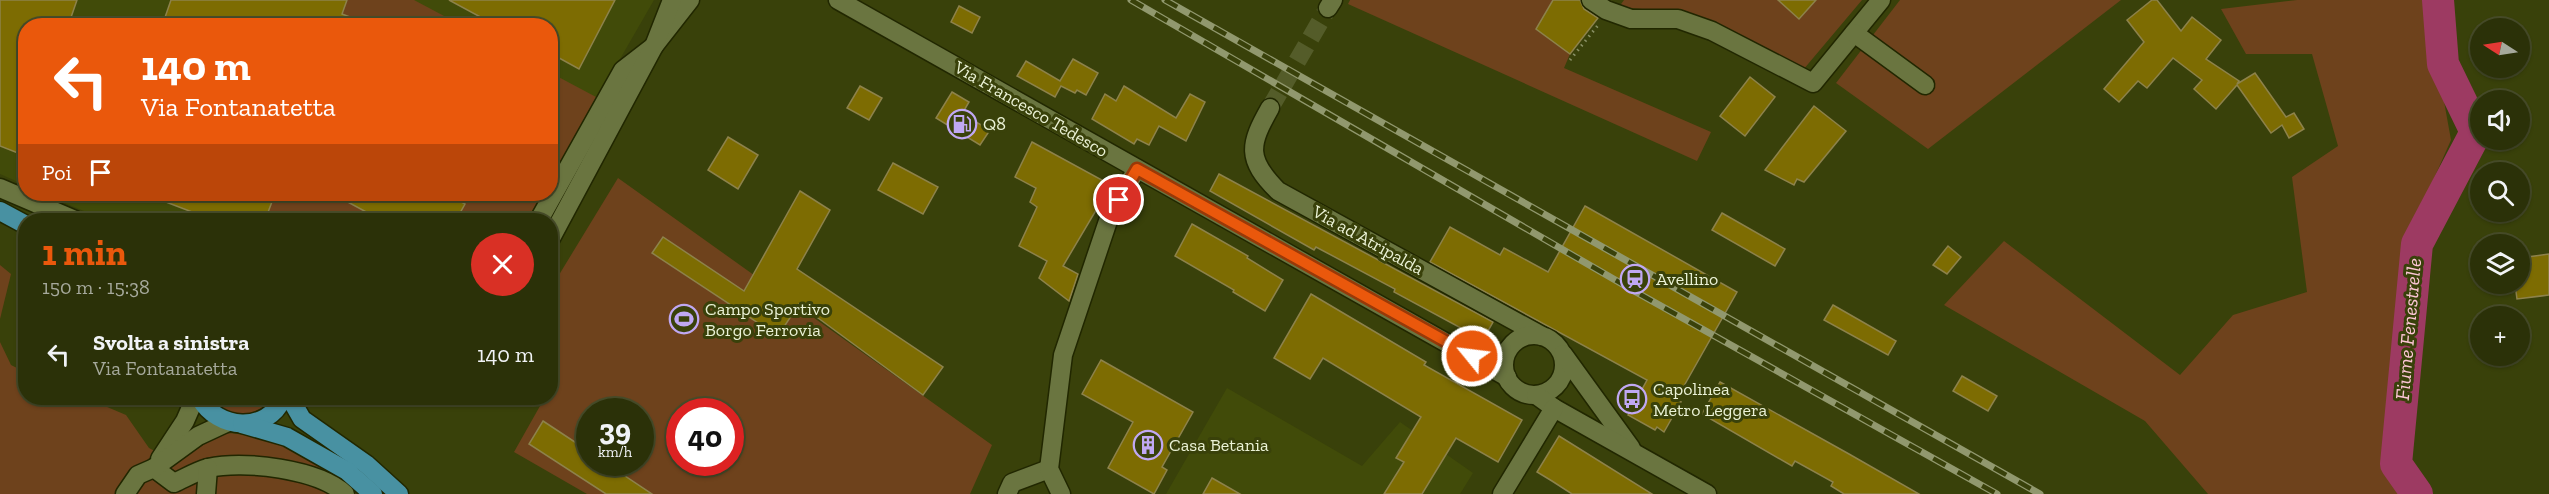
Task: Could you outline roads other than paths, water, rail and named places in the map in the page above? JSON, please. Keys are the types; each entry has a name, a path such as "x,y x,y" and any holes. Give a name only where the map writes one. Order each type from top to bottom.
{"main road":[{"path":"0,211 18,221"},
{"path":"206,405 215,416 287,437 347,471 373,494"},
{"path":"235,423 257,421 271,414 278,405"},
{"path":"294,405 302,419 366,464 399,494"}],"street":[{"path":"558,225 654,46 672,0"},
{"path":"558,186 623,70 654,46 690,0"},
{"name":"Via Francesco Tedesco","path":"838,0 1507,377"},
{"path":"1592,0 1610,11 1631,19 1678,20 1712,31 1813,84 1881,0"},
{"path":"1854,33 1925,85"},
{"name":"Via ad Atripalda","path":"1270,108 1257,132 1255,159 1261,174 1278,191 1542,336"},
{"path":"1061,494 1049,469 1063,355 1110,215 1137,169"},
{"path":"0,189 18,196"},
{"path":"29,201 58,213"},
{"path":"1498,311 1511,326 1507,377 1519,390 1536,394 1546,392 1561,378 1563,358 1559,349"},
{"path":"1472,356 1509,350 1532,335 1542,336 1559,349 1635,454"},
{"path":"1536,394 1554,408 1707,494"},
{"path":"154,468 192,405"},
{"path":"1505,489 1554,408"},
{"path":"125,494 138,475 154,468 198,436 235,423"},
{"path":"154,468 174,483 208,468 253,467 303,472 320,477 345,494"},
{"path":"206,494 208,468"},
{"path":"1007,494 1012,483 1049,469"}],"waterway":[{"name":"Fiume Fenestrelle","path":"2417,494 2396,464 2417,244 2476,132 2443,64 2438,0"}],"tunnel":[{"path":"1270,108 1328,8"}],"railway":[{"path":"1131,0 1636,292 1997,494"},
{"path":"1165,0 2040,494"}],"place":[{"name":"Q8","path":"962,124"},
{"name":"Avellino","path":"1635,279"},
{"name":"Campo Sportivo Borgo Ferrovia","path":"684,319"},
{"name":"Capolinea Metro Leggera","path":"1632,399"},
{"name":"Casa Betania","path":"1148,445"}]}
